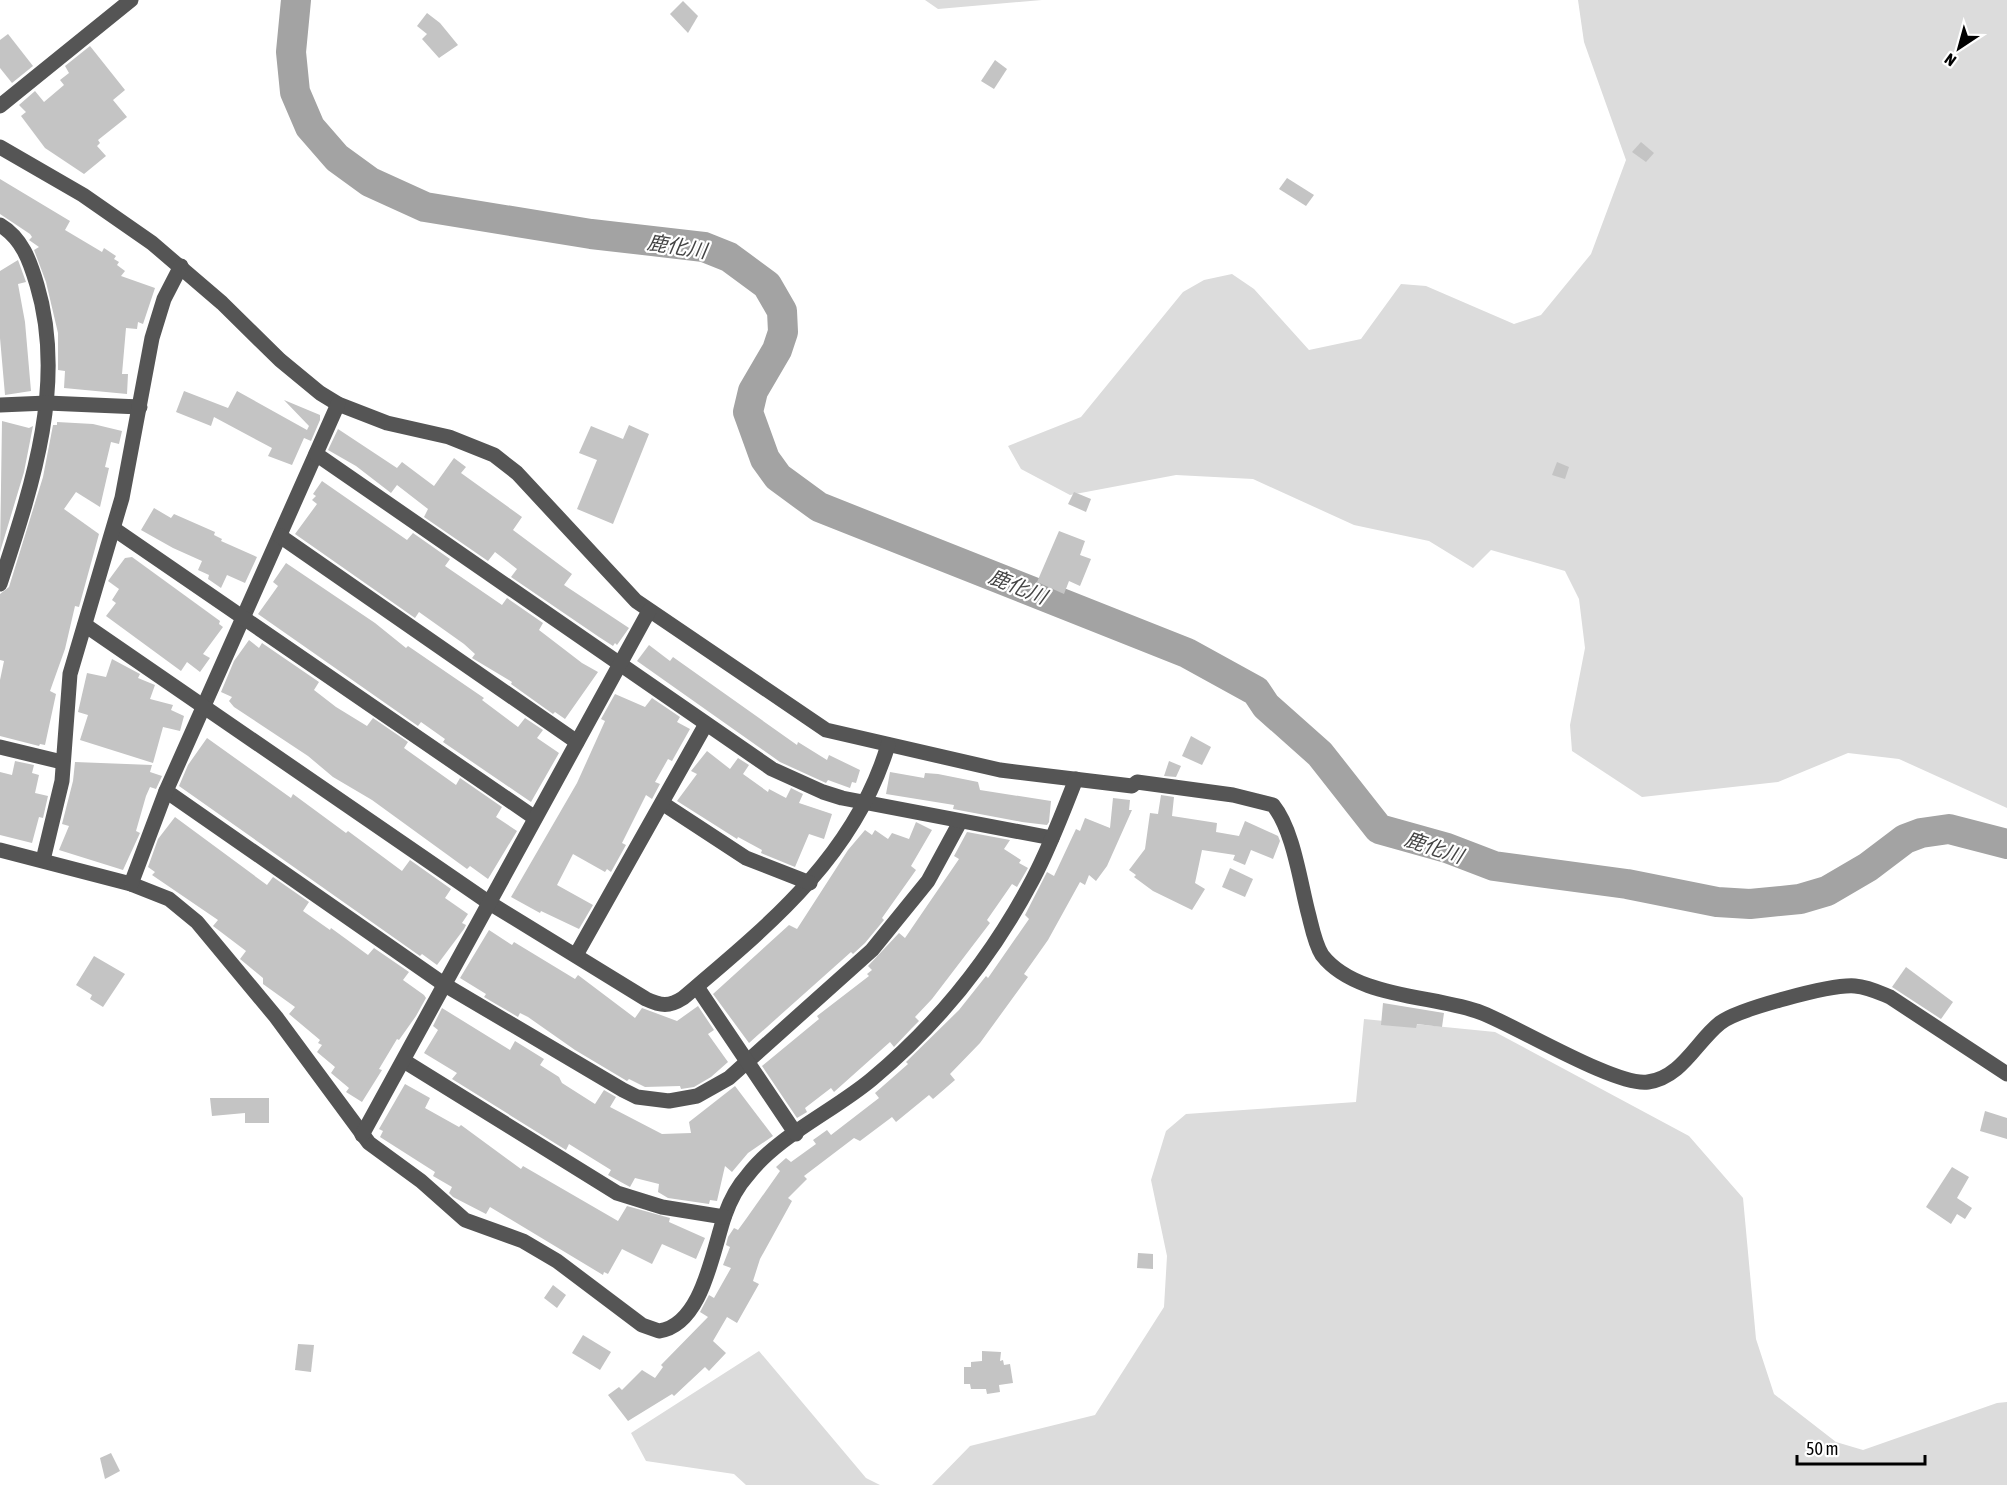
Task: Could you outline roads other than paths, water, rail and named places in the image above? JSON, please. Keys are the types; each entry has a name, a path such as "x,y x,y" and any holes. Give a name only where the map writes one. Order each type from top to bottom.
{"street":[{"path":"0,105 131,0"},
{"path":"0,147 83,195 181,266 280,360 338,404 387,423 475,446 494,455 517,473 636,601 826,730 1000,770 1132,786 1137,782 1233,795 1273,805 1285,821 1313,935 1322,955 1347,975 1388,993 1471,1008 1511,1024 1568,1055 1633,1083 1650,1082 1675,1072 1721,1022 1745,1010 1852,986 1871,989 1890,997 2007,1074"},
{"path":"0,225 13,233 30,261 40,296 48,340 48,403 26,500 0,584"},
{"path":"43,860 54,822 62,781 70,674 114,529 152,338 164,299 181,266"},
{"path":"0,405 48,403 140,407"},
{"path":"131,884 166,790 338,404"},
{"path":"316,454 772,770 823,792 866,803 1052,838"},
{"path":"114,529 535,818"},
{"path":"280,536 577,742"},
{"path":"362,1135 649,610"},
{"path":"85,625 488,902 646,999 664,1006 676,1003 697,987 788,906 810,883 842,842 866,803 888,745"},
{"path":"576,956 706,724"},
{"path":"0,747 62,762"},
{"path":"0,850 131,884 169,899 196,922 276,1017 362,1135 380,1153 421,1181 465,1220 523,1241 556,1261 642,1324 659,1331 679,1323 702,1287 719,1241 724,1217 735,1192 748,1174 768,1154 872,1079 910,1045 969,979 1011,918 1034,878 1076,779"},
{"path":"166,790 445,985 622,1090 637,1096 669,1101 697,1096 729,1078 872,950 928,881 960,822"},
{"path":"662,803 746,858 810,883"},
{"path":"697,987 796,1134"},
{"path":"404,1060 617,1193 662,1207 724,1217"}],"waterway":[{"name":"鹿化川","path":"296,0 291,52 295,92 310,127 337,158 370,182 425,207 591,234 704,247 729,257 767,285 782,311 783,332 777,350 753,391 748,412 765,459 778,477 819,507 1187,653 1256,691 1266,706 1320,754 1379,829 1447,848 1494,866 1627,884 1717,902 1750,904 1800,899 1827,891 1868,867 1905,839 1921,833 1949,829 2007,844"}]}
